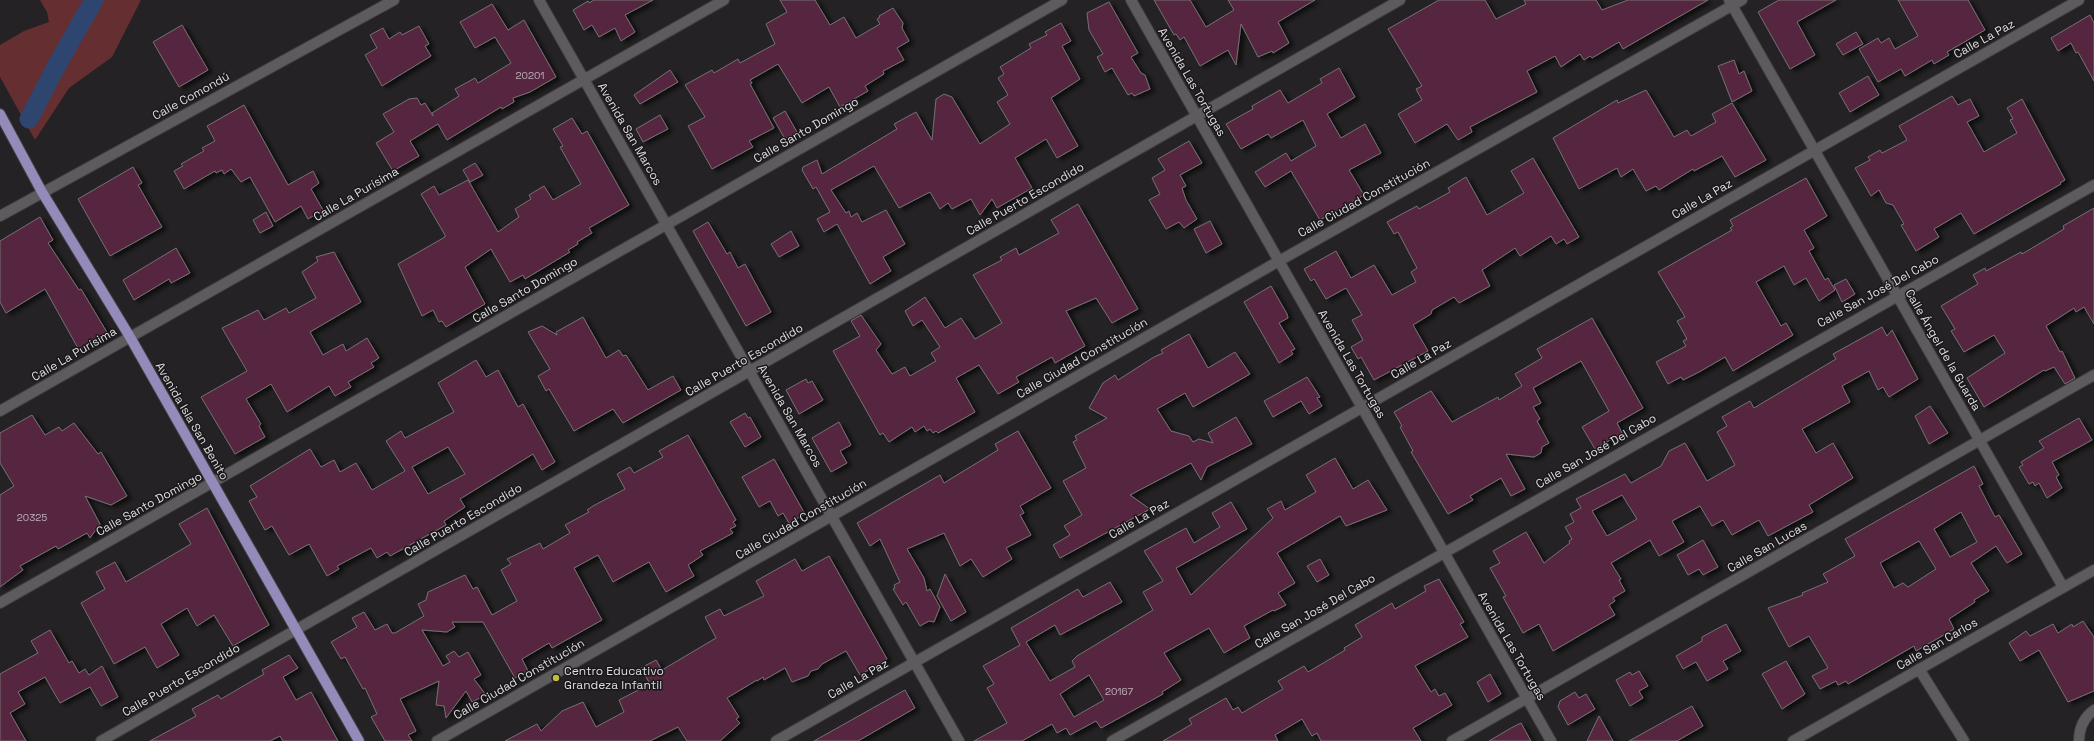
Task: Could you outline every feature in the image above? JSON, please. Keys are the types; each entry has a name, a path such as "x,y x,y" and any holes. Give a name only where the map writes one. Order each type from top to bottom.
{"main road":[{"name":"Avenida Isla San Benito","path":"0,114 42,192 130,338 359,741"}],"street":[{"name":"Calle Comondú","path":"0,216 394,0"},
{"name":"Avenida San Marcos","path":"539,0 959,741"},
{"name":"Calle La Purísima","path":"0,411 724,0"},
{"name":"Calle Santo Domingo","path":"0,603 1062,0"},
{"name":"Avenida Las Tortugas","path":"1131,0 1550,741"},
{"name":"Calle Puerto Escondido","path":"101,741 1400,0"},
{"name":"Calle Ciudad Constitución","path":"437,741 1730,3 1742,0"},
{"name":"Calle La Paz","path":"776,741 2079,0"},
{"name":"Calle Ángel de la Guarda","path":"1730,3 2064,587"},
{"name":"Calle San José Del Cabo","path":"1112,741 1897,295 2094,185"},
{"name":"Calle San Lucas","path":"1452,741 2094,375"},
{"name":"Calle San Carlos","path":"1793,741 2094,570"},
{"path":"1919,669 1964,741"},
{"path":"2079,741 2079,732 2083,721 2094,710"}],"shaded area":[{"path":"40,0 141,0 112,57 69,88 35,140 0,77 0,45 24,31 49,22 47,12"}],"building":[{"path":"594,0 653,0 625,15 635,32 621,41 615,28 599,37 592,25 584,30 573,10 588,1 589,3"},
{"path":"780,0 815,0 830,25 844,17 856,38 880,24 877,19 880,17 879,16 893,8 903,23 902,28 909,41 897,48 904,60 883,71 884,74 865,86 868,91 840,107 829,87 802,103 778,64 750,80 752,83 750,84 774,128 749,141 753,147 712,169 688,126 705,117 685,85 712,70 714,73 738,59 740,63 775,44 766,24 787,12"},
{"path":"1154,0 1190,0 1206,27 1234,10 1228,0 1315,0 1278,22 1289,43 1273,53 1272,51 1258,57 1241,24 1236,65 1228,50 1200,66 1184,37 1180,40 1176,34 1174,35"},
{"path":"1439,0 1485,0 1496,19 1526,4 1524,0 1596,0 1602,10 1628,0 1708,0 1623,49 1619,42 1592,58 1590,56 1584,60 1580,54 1561,67 1555,56 1527,71 1537,92 1470,127 1472,132 1458,140 1447,124 1415,143 1398,114 1422,100 1416,89 1422,86 1388,29"},
{"path":"1779,0 1836,0 1797,22 1815,55 1790,69 1758,12"},
{"path":"1898,0 1968,0 1985,30 1947,52 1949,55 1934,64 1932,60 1905,76 1901,69 1878,82 1859,49 1878,38 1881,43 1889,38 1895,49 1918,36"},
{"path":"1109,2 1138,53 1131,57 1141,73 1145,75 1150,89 1134,96 1132,93 1128,95 1112,68 1105,72 1097,57 1103,54 1089,30 1087,13"},
{"path":"492,4 508,30 524,20 556,77 530,92 513,98 514,102 502,109 501,107 447,140 438,124 410,141 419,156 393,171 376,143 394,132 383,114 409,99 417,98 421,105 425,103 433,116 432,113 459,96 455,89 475,78 478,83 511,63 495,37 475,48 460,22"},
{"path":"2090,15 2094,23 2094,81 2078,52 2076,53 2071,43 2058,51 2051,38"},
{"path":"1061,23 1071,41 1062,46 1080,79 1051,98 1078,146 1057,158 1046,139 1015,158 1032,188 997,208 992,199 980,215 971,199 952,209 948,203 940,209 930,192 899,208 874,166 831,190 846,213 849,211 851,217 857,213 862,222 886,210 905,244 883,257 891,271 870,284 837,224 824,232 817,219 830,212 816,187 813,189 802,170 803,167 817,160 822,174 897,129 894,124 916,112 932,140 936,99 944,94 952,97 980,144 1010,124 997,102 1008,95 998,78 1004,74 1000,67 1031,48 1029,44 1047,35 1045,32"},
{"path":"182,25 208,70 179,87 153,42"},
{"path":"419,26 429,44 425,46 431,56 382,86 365,55 377,48 370,35 383,28 389,39 400,32 402,35"},
{"path":"1856,32 1863,44 1843,55 1836,44"},
{"path":"1734,60 1739,74 1744,71 1752,91 1732,102 1718,66"},
{"path":"1339,68 1355,97 1327,114 1341,138 1365,124 1381,153 1349,170 1364,195 1320,220 1291,171 1265,187 1255,172 1286,153 1291,161 1316,146 1303,120 1271,138 1268,134 1241,149 1226,124 1253,109 1252,106 1280,90 1288,103 1322,83 1320,79"},
{"path":"670,70 678,82 640,104 634,95"},
{"path":"1868,76 1879,95 1850,112 1839,93"},
{"path":"1646,90 1674,137 1687,130 1691,136 1716,122 1712,114 1732,103 1766,160 1735,177 1722,156 1694,171 1693,169 1659,190 1656,186 1646,191 1633,169 1621,177 1617,168 1579,189 1553,138 1617,100 1618,103"},
{"path":"1952,96 1958,105 1970,99 1979,116 1967,122 1984,152 2017,133 2010,120 2013,119 2007,108 2022,99 2065,180 2060,183 2061,184 1974,234 1961,213 1934,229 1939,237 1916,251 1901,225 1904,224 1893,205 1886,203 1879,190 1871,196 1855,168 1870,160 1868,157 1880,150 1882,153 1907,140 1899,126"},
{"path":"244,105 288,185 313,171 319,183 311,189 323,210 308,219 301,206 275,222 250,177 241,182 231,169 224,174 222,170 216,173 215,171 184,189 174,171 183,166 181,164 204,151 202,148 215,141 207,126"},
{"path":"785,111 797,132 785,139 773,118"},
{"path":"660,115 668,129 643,142 636,129"},
{"path":"572,118 582,134 587,131 629,205 589,228 592,233 577,242 578,244 568,250 570,252 525,279 523,275 510,282 491,249 465,267 485,304 446,327 442,321 439,322 433,310 422,316 398,264 445,237 445,235 421,194 434,186 439,195 468,180 498,232 519,217 515,209 531,199 529,195 544,186 553,200 581,184 560,147 563,146 553,129"},
{"path":"1189,141 1202,163 1180,175 1186,186 1182,188 1186,200 1197,219 1184,228 1179,222 1166,229 1149,200 1160,194 1152,178 1165,170 1158,159"},
{"path":"1533,158 1579,237 1567,244 1564,239 1556,244 1551,236 1520,256 1515,248 1482,270 1490,286 1459,303 1454,297 1432,310 1431,314 1413,325 1428,351 1374,380 1361,357 1358,359 1351,347 1363,340 1352,320 1362,315 1346,288 1326,299 1314,279 1311,281 1304,269 1336,251 1351,278 1374,265 1392,295 1416,282 1411,272 1417,268 1398,232 1394,234 1387,222 1417,206 1419,209 1450,192 1448,188 1466,177 1487,215 1524,193 1511,171"},
{"path":"475,163 483,175 470,182 463,170"},
{"path":"133,167 142,183 138,185 162,227 110,256 78,199"},
{"path":"1806,178 1827,216 1804,230 1814,248 1809,251 1825,280 1828,278 1835,290 1819,301 1806,278 1794,285 1784,266 1756,282 1781,326 1786,323 1793,335 1733,371 1725,357 1683,380 1681,377 1668,384 1656,362 1686,346 1683,341 1687,339 1677,321 1685,317 1658,272 1732,230 1730,228 1733,226 1730,220"},
{"path":"1078,204 1138,309 1112,323 1096,298 1066,311 1085,346 1055,363 1052,357 1016,377 1019,382 998,394 979,365 956,378 975,412 938,433 936,431 933,433 930,429 927,431 924,426 915,432 912,427 889,442 883,433 880,435 833,351 860,336 851,321 861,315 881,344 876,350 892,374 905,367 910,376 936,361 931,353 940,347 922,320 913,326 905,311 925,297 945,328 961,318 975,339 1002,323 973,275 1002,260 1000,257 1016,248 1019,255 1059,233 1051,220"},
{"path":"2094,208 2094,324 2084,307 2076,312 2074,308 2046,326 2060,352 2062,351 2075,378 2065,384 2054,367 2045,371 2044,370 1984,407 1967,378 2005,353 1994,335 1964,352 1951,331 1955,329 1941,306 1978,284 1973,275 1985,268 1986,271 2021,252 2022,254 2064,229 2063,226"},
{"path":"266,212 273,226 260,233 253,220"},
{"path":"40,217 53,240 48,243 79,290 81,289 108,334 79,350 45,289 6,313 0,302 0,241"},
{"path":"1210,221 1222,244 1206,253 1194,229"},
{"path":"708,222 727,254 730,252 738,268 745,264 771,312 746,326 693,231"},
{"path":"791,231 799,246 779,257 771,244"},
{"path":"176,248 190,273 171,283 169,279 134,300 123,280"},
{"path":"334,252 361,302 310,332 323,355 343,344 346,351 367,338 379,358 371,363 374,367 348,382 351,387 335,396 329,386 287,412 271,384 246,399 261,424 259,426 265,437 235,454 201,397 247,371 222,328 258,310 264,320 286,308 289,313 316,298 302,272 318,261 316,257"},
{"path":"1846,279 1855,294 1842,302 1834,285"},
{"path":"1271,286 1288,318 1279,323 1295,349 1291,351 1293,354 1279,363 1244,302"},
{"path":"583,317 606,358 619,350 623,356 626,355 648,390 673,376 681,390 623,423 613,409 574,431 549,389 546,391 538,376 550,369 528,332 542,326 557,335 556,332"},
{"path":"1592,318 1643,408 1617,423 1622,433 1595,449 1582,427 1609,411 1581,361 1533,388 1541,403 1533,407 1540,419 1537,421 1549,443 1542,447 1541,453 1534,457 1506,454 1525,489 1511,496 1501,478 1470,496 1473,500 1448,514 1411,452 1413,451 1394,412 1431,391 1452,422 1498,397 1499,400 1522,386 1515,374 1542,358 1537,349"},
{"path":"1882,327 1887,336 1892,330 1918,379 1889,397 1883,387 1878,390 1869,371 1842,386 1850,402 1802,429 1816,453 1833,443 1853,478 1809,505 1813,512 1768,536 1759,520 1732,535 1723,520 1712,526 1700,506 1672,521 1684,542 1659,556 1650,540 1611,563 1621,579 1619,580 1625,591 1613,598 1615,601 1609,605 1615,615 1553,651 1539,624 1523,633 1503,597 1506,596 1490,568 1500,563 1493,551 1526,532 1544,563 1570,543 1569,541 1572,539 1565,527 1574,522 1570,514 1581,508 1576,499 1625,474 1631,483 1661,466 1669,451 1685,443 1707,481 1735,465 1717,432 1727,426 1722,417 1750,401 1754,408 1836,359 1833,354","holes":["1622,495 1637,519 1607,536 1592,511"]},
{"path":"1189,334 1208,368 1235,352 1250,374 1193,407 1185,393 1157,409 1171,431 1189,436 1193,442 1199,439 1213,443 1208,433 1236,417 1252,444 1207,467 1201,480 1191,463 1130,495 1150,509 1060,558 1053,545 1070,535 1064,526 1082,515 1063,481 1086,468 1073,442 1077,440 1075,436 1107,418 1089,408 1103,383 1115,375 1118,380 1154,357 1163,353 1161,350"},
{"path":"476,360 486,377 498,370 518,407 523,404 555,462 542,470 533,454 460,499 465,507 444,521 446,525 390,556 387,552 377,558 371,548 337,566 339,569 327,576 309,544 289,555 272,526 265,530 249,501 257,497 250,486 310,449 321,467 334,460 340,472 356,463 372,490 405,471 386,441 401,431 405,438 454,412 438,383","holes":["448,447 465,474 428,494 412,467"]},
{"path":"1307,377 1320,397 1317,398 1322,406 1309,414 1301,401 1273,417 1264,401"},
{"path":"806,379 808,383 812,381 823,400 799,414 786,390"},
{"path":"1930,406 1948,433 1929,444 1915,416"},
{"path":"745,413 748,418 750,417 761,437 745,447 730,422"},
{"path":"32,415 45,435 59,427 62,431 74,423 98,454 101,452 127,496 111,505 85,496 100,524 90,538 87,533 58,549 56,546 20,566 23,570 0,587 0,495 14,486 0,463 0,433"},
{"path":"2079,418 2092,440 2052,462 2059,475 2056,477 2062,488 2047,498 2039,483 2035,486 2033,482 2029,484 2019,467 2023,465 2021,462 2044,448 2039,441"},
{"path":"839,422 851,445 840,451 847,463 831,472 812,438"},
{"path":"1018,431 1051,488 1020,506 1024,513 1020,515 1031,535 1006,548 1012,559 983,577 971,559 960,566 944,533 907,549 924,578 927,591 930,589 940,607 934,622 929,621 920,626 906,602 903,605 893,589 895,588 894,585 900,582 880,539 870,546 857,523 940,475 944,483 998,450 995,444"},
{"path":"688,435 736,520 733,522 736,526 730,529 733,533 700,551 703,555 688,565 694,576 666,592 649,562 613,582 598,555 574,568 602,620 552,648 549,643 522,659 528,671 515,678 483,622 452,622 455,627 447,632 422,630 443,666 450,662 446,656 454,651 459,657 468,652 481,675 474,679 486,695 472,702 466,691 446,718 444,706 436,705 439,681 400,699 416,731 408,735 412,741 385,741 371,717 377,714 365,688 363,689 345,657 341,659 331,642 357,627 352,618 364,612 375,630 387,624 392,633 395,633 424,616 418,604 426,600 428,592 465,575 473,589 477,587 492,615 517,601 501,570 511,564 507,559 540,543 543,549 570,533 565,525 589,512 587,510 593,506 625,489 617,474 630,467 634,473 663,457 659,451"},
{"path":"1335,458 1353,489 1368,480 1387,510 1346,526 1340,516 1277,553 1295,583 1278,593 1286,605 1274,611 1273,610 1244,626 1250,638 1224,653 1209,628 1164,653 1181,680 1162,692 1163,694 1101,728 1096,721 1070,735 1066,728 1057,733 1052,724 1022,741 974,741 1007,723 987,688 994,684 983,666 1020,645 1011,628 1078,589 1083,597 1110,582 1122,602 1060,635 1055,625 1026,642 1050,681 1075,667 1072,661 1077,656 1153,610 1143,592 1163,581 1144,551 1186,528 1194,543 1220,527 1212,513 1231,502 1247,529 1176,568 1191,595 1273,518 1267,509 1281,501 1285,510 1316,492 1306,475","holes":["1089,675 1104,700 1074,717 1060,694"]},
{"path":"774,459 805,514 789,523 783,513 778,516 770,501 759,507 742,477"},
{"path":"1974,466 1983,484 1979,486 1995,517 1999,515 2022,554 2007,563 1996,546 1971,563 1989,591 1974,600 1975,602 1949,619 1954,629 1916,651 1914,646 1848,684 1846,681 1838,685 1836,681 1820,689 1812,676 1828,668 1809,636 1789,647 1768,608 1803,595 1802,593 1828,582 1823,574 1855,556 1845,539","holes":["1961,512 1977,542 1950,557 1934,529","1919,541 1936,569 1908,587 1903,583 1894,588 1880,563"]},
{"path":"207,508 269,625 233,646 214,615 197,626 187,608 161,624 179,655 157,668 145,647 114,664 81,603 105,589 96,572 115,562 126,582 191,544 179,524"},
{"path":"1703,540 1718,567 1703,575 1699,569 1688,575 1677,555"},
{"path":"829,556 887,659 860,675 846,651 822,664 818,669 811,671 808,676 792,682 785,668 764,680 763,677 727,698 739,717 736,719 740,723 720,741 687,741 678,727 650,741 505,741 537,724 541,731 562,711 583,702 596,727 624,712 619,700 650,684 641,668 656,660 662,670 716,638 705,617 720,609 724,616 764,596 756,581 795,559 802,571"},
{"path":"1320,559 1329,575 1317,582 1307,566"},
{"path":"945,574 966,612 951,621 937,596"},
{"path":"1439,579 1464,622 1460,624 1468,637 1415,666 1431,692 1435,689 1439,696 1445,693 1452,705 1413,728 1421,741 1321,741 1317,733 1312,736 1302,719 1275,735 1278,741 1163,741 1192,724 1189,719 1226,698 1233,710 1238,707 1242,713 1283,689 1278,681 1304,666 1308,672 1342,652 1345,650 1344,648 1362,637 1355,625 1392,603 1395,609 1426,591 1424,586"},
{"path":"2083,621 2094,637 2094,691 2068,702 2039,650 2020,661 2009,643 2026,631 2030,636 2053,624 2058,633 2072,624 2073,627"},
{"path":"1726,624 1741,651 1723,661 1728,669 1707,681 1696,662 1683,669 1676,656 1702,641 1702,637"},
{"path":"50,630 69,663 72,661 79,673 85,669 89,675 102,666 118,697 101,706 90,687 60,703 45,677 18,692 25,704 10,713 26,741 0,741 0,674 38,653 31,641"},
{"path":"289,655 298,668 283,677 296,700 311,692 338,741 283,741 280,736 270,741 150,741 196,716 192,709 218,695 221,699 264,674 262,670"},
{"path":"1786,661 1805,694 1782,709 1762,674"},
{"path":"1639,671 1648,686 1639,691 1643,698 1630,706 1616,680 1630,672 1632,675"},
{"path":"1490,674 1501,694 1488,702 1477,682"},
{"path":"905,690 915,708 858,741 814,741"},
{"path":"1575,692 1579,698 1586,694 1595,709 1568,725 1558,707 1560,701"},
{"path":"1692,706 1703,726 1677,741 1629,741"},
{"path":"1599,716 1613,741 1587,741"},
{"path":"1521,723 1531,741 1489,741 1511,728"}],"waterway":[{"path":"29,119 57,65 94,0"}],"place":[{"name":"Centro Educativo Grandeza Infantil","path":"556,678"}]}
